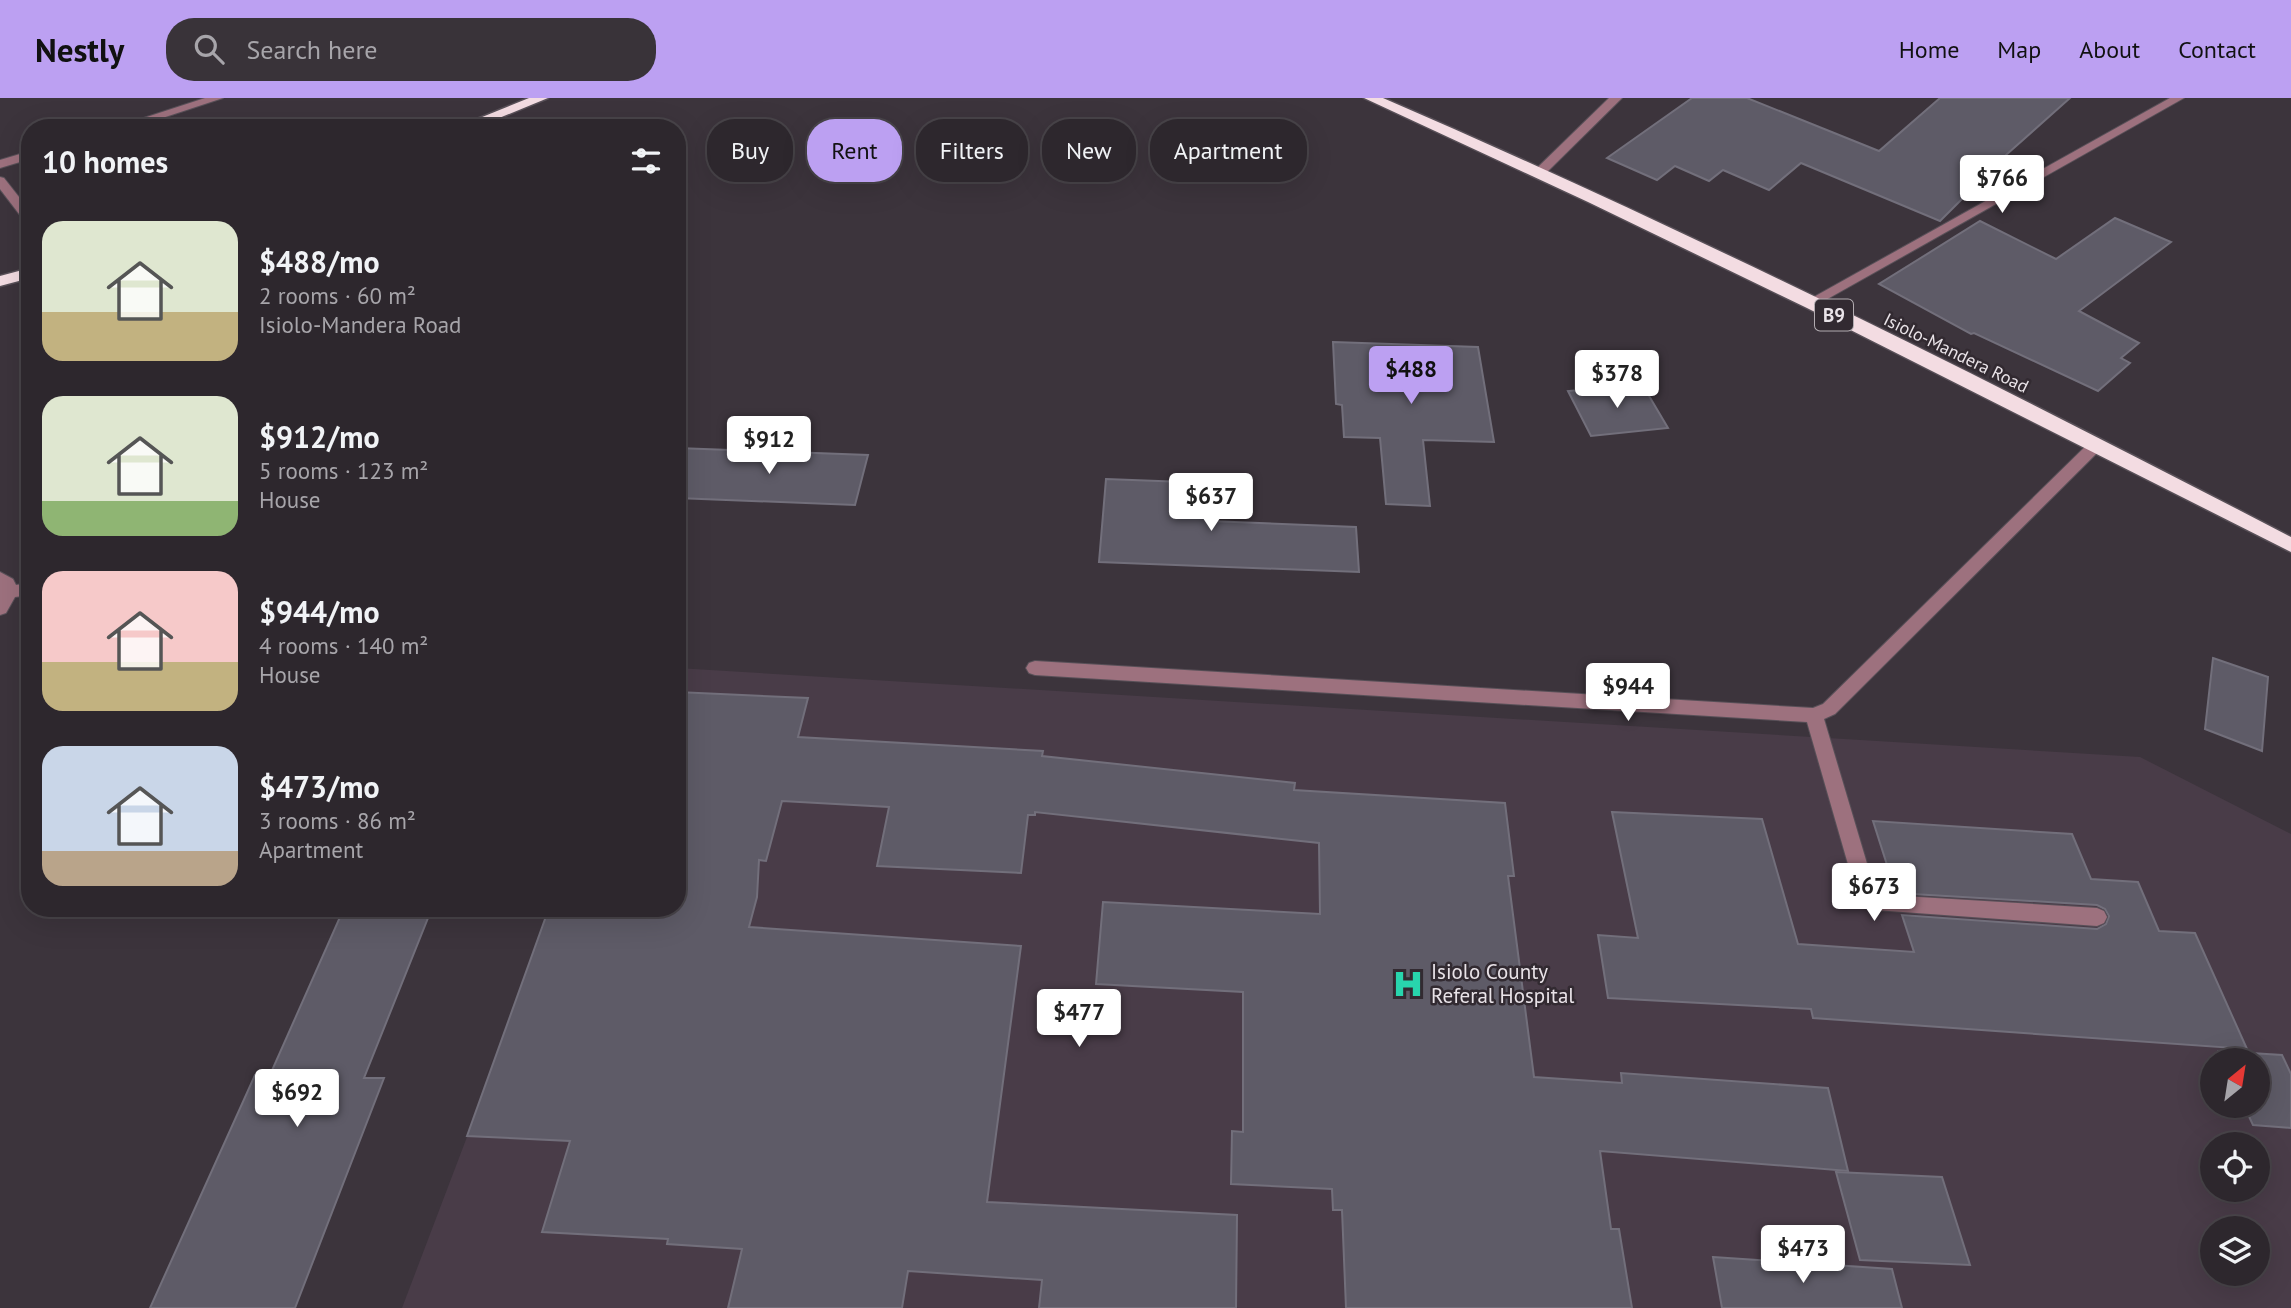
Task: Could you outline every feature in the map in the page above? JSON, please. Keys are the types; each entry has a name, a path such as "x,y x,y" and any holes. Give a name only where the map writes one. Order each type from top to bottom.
{"highway":[{"path":"486,119 541,98"},
{"name":"Isiolo-Mandera Road","path":"1371,98 1540,172 1810,303 2098,443 2291,545"},
{"path":"0,281 21,275"}],"street":[{"path":"148,119 216,98"},
{"path":"1540,172 1616,98"},
{"path":"1810,303 2178,98"},
{"path":"0,164 21,158"},
{"path":"0,181 21,208"},
{"path":"1035,668 1814,715 1829,709 2098,443"},
{"path":"0,609 5,585"},
{"path":"1814,715 1866,892 1882,904 2097,917"}],"shaded area":[{"name":"Isiolo County Referal Hospital","path":"686,669 2140,757 2291,834 2291,1308 402,1308 551,917 686,917"}],"building":[{"path":"1692,98 1747,98 1879,151 1940,98 2070,98 2006,155 1940,221 1801,163 1769,190 1723,170 1709,181 1675,166 1657,180 1607,158"},
{"path":"2115,218 2171,242 2079,311 2139,343 2121,358 2130,363 2098,391 1974,333 1971,334 1879,284 1980,221 2056,259"},
{"path":"1333,342 1478,347 1494,442 1423,440 1430,506 1386,504 1380,438 1344,437 1342,405 1336,404"},
{"path":"1642,384 1668,428 1591,436 1568,391"},
{"path":"686,448 868,455 855,505 686,498"},
{"path":"1106,479 1210,483 1210,521 1356,527 1359,572 1099,562"},
{"path":"2213,658 2268,677 2262,751 2205,729"},
{"path":"686,692 808,698 798,737 1043,751 1042,756 1295,783 1294,790 1505,803 1514,876 1508,876 1534,1077 1622,1083 1621,1073 1828,1088 1848,1171 1600,1151 1611,1229 1619,1229 1632,1308 1346,1308 1342,1210 1333,1210 1332,1189 1231,1184 1232,1131 1243,1132 1243,992 1096,984 1103,902 1320,914 1319,843 1035,812 1035,815 1028,815 1021,873 877,866 889,807 782,801 766,861 759,860 757,897 749,927 1021,946 987,1202 1237,1215 1236,1308 1039,1308 1042,1280 908,1271 902,1308 728,1308 742,1249 667,1244 668,1239 542,1232 570,1141 467,1136 546,917 686,917"},
{"path":"1612,812 1762,819 1798,944 1914,952 1902,915 2097,929 2106,924 2109,916 2105,909 2097,905 1896,893 1873,821 2072,834 2091,879 2138,882 2159,931 2195,933 2247,1048 1813,1018 1811,1009 1608,998 1598,935 1638,938"},
{"path":"340,917 428,917 364,1078 384,1078 295,1308 150,1308 255,1075 270,1075"},
{"path":"2270,1054 2282,1055 2291,1074 2291,1128 2253,1125 2250,1118 2270,1118"},
{"path":"1836,1172 1942,1177 1970,1265 1860,1260"},
{"path":"1713,1257 1892,1269 1902,1308 1722,1308"}],"place":[{"name":"Isiolo County Referal Hospital","path":"1408,984"}]}
